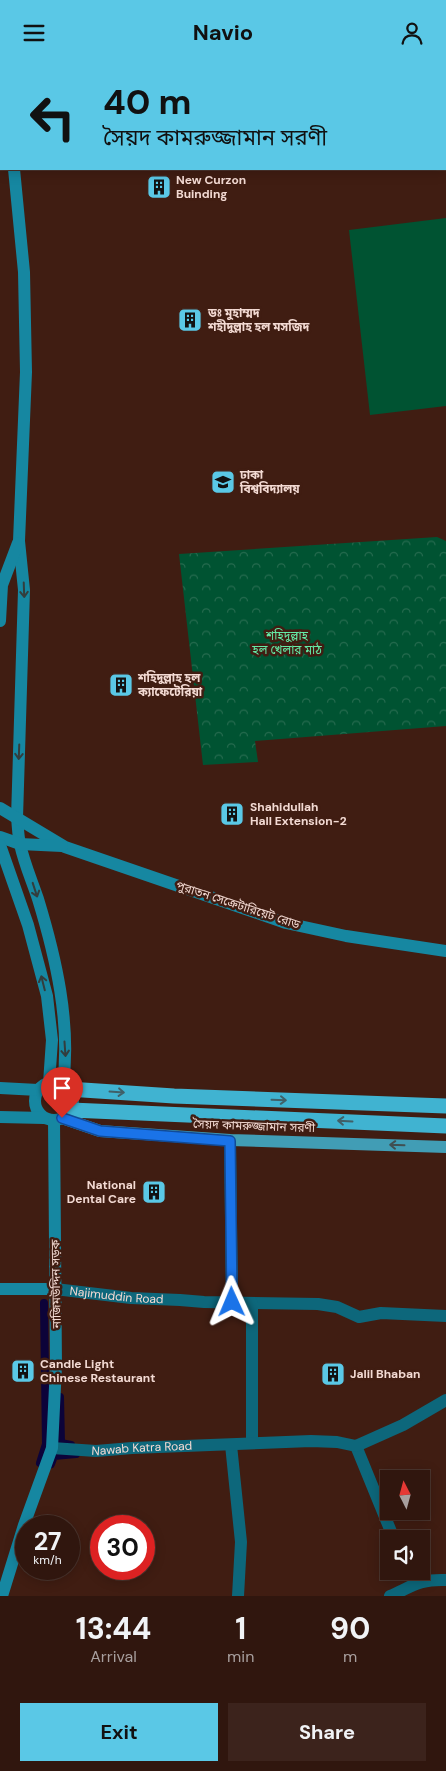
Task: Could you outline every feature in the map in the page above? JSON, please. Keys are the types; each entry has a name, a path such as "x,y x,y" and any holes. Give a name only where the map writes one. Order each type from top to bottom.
{"highway":[{"path":"66,1087 174,1096 446,1106"},
{"path":"58,1117 446,1126"}],"main road":[{"path":"14,170 24,272 26,372 19,541 24,590 17,818 20,844 38,901 57,976 63,1009 66,1087"},
{"path":"0,621 2,585 19,541"},
{"path":"0,809 64,847"},
{"path":"0,837 20,844 64,847"},
{"path":"0,845 28,925 47,996 52,1040 44,1086 35,1102 36,1108 58,1117"},
{"name":"পুরাতন সেক্রেটারিয়েট রোড","path":"64,847 286,923 346,936 446,951"},
{"path":"0,1088 44,1086 56,1082 66,1087 72,1095 73,1103 58,1117 0,1117"},
{"name":"সৈয়দ কামরুজ্জামান সরণী","path":"58,1117 100,1131 230,1141 446,1147"},
{"name":"নাজিমউদ্দিন সড়ক","path":"2,1596 24,1525 52,1448 56,1366 58,1117"},
{"path":"0,1289 56,1289"}],"street":[{"path":"230,1141 232,1302 318,1304 337,1307 359,1317 381,1313 446,1316"},
{"name":"Najimuddin Road","path":"56,1289 131,1298 232,1302"},
{"path":"252,1303 252,1443"},
{"path":"390,1530 356,1446 403,1425 446,1400"},
{"name":"Nawab Katra Road","path":"52,1448 96,1451 252,1443 337,1442 356,1446"},
{"path":"232,1445 241,1542 238,1596"},
{"path":"390,1596 411,1585 432,1579 446,1580"},
{"path":"411,1585 412,1580"}],"green space":[{"path":"446,218 446,406 370,415 349,230"},
{"name":"শহিদুল্লাহ হল খেলার মাঠ","path":"437,537 446,541 446,726 255,741 258,762 203,765 179,554"}],"waterway":[{"path":"40,1463 46,1444 44,1303"},
{"path":"60,1397 61,1443 71,1445"},
{"path":"51,1464 54,1456 76,1454"},
{"path":"413,1580 413,1583 417,1582"}],"place":[{"name":"New Curzon Buinding","path":"159,187"},
{"name":"ডঃ মুহাম্মদ শহীদুল্লাহ হল মসজিদ","path":"190,320"},
{"name":"ঢাকা বিশ্ববিদ্যালয়","path":"223,482"},
{"name":"শহিদুল্লাহ হল ক্যাফেটেরিয়া","path":"121,685"},
{"name":"Shahidullah Hall Extension-2","path":"232,814"},
{"name":"National Dental Care","path":"154,1192"},
{"name":"Candle Light Chinese Restaurant","path":"23,1371"},
{"name":"Jalil Bhaban","path":"333,1374"}],"route":[{"path":"62,1118 100,1131 230,1141 232,1302"}]}
